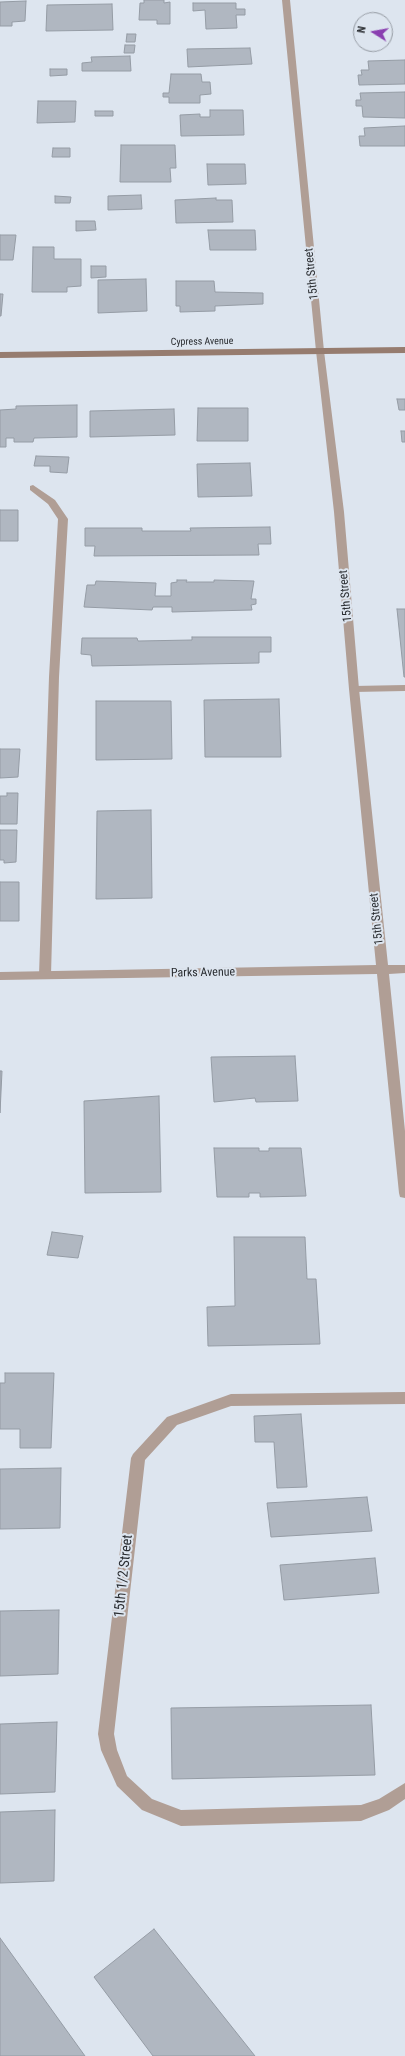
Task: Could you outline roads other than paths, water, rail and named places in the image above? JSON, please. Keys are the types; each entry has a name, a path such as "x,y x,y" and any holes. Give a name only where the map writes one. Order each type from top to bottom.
{"street":[{"name":"15th Street","path":"286,0 320,351 339,512 354,689 405,1193"},
{"name":"Cypress Avenue","path":"0,355 405,350"},
{"path":"33,488 52,502 63,520 54,677 46,975"},
{"path":"354,689 405,688"},
{"name":"Parks Avenue","path":"0,976 405,969"},
{"name":"15th 1/2 Street","path":"405,1398 230,1400 172,1421 138,1458 106,1734 109,1750 122,1781 147,1805 181,1818 361,1814 384,1805 405,1790"}]}
